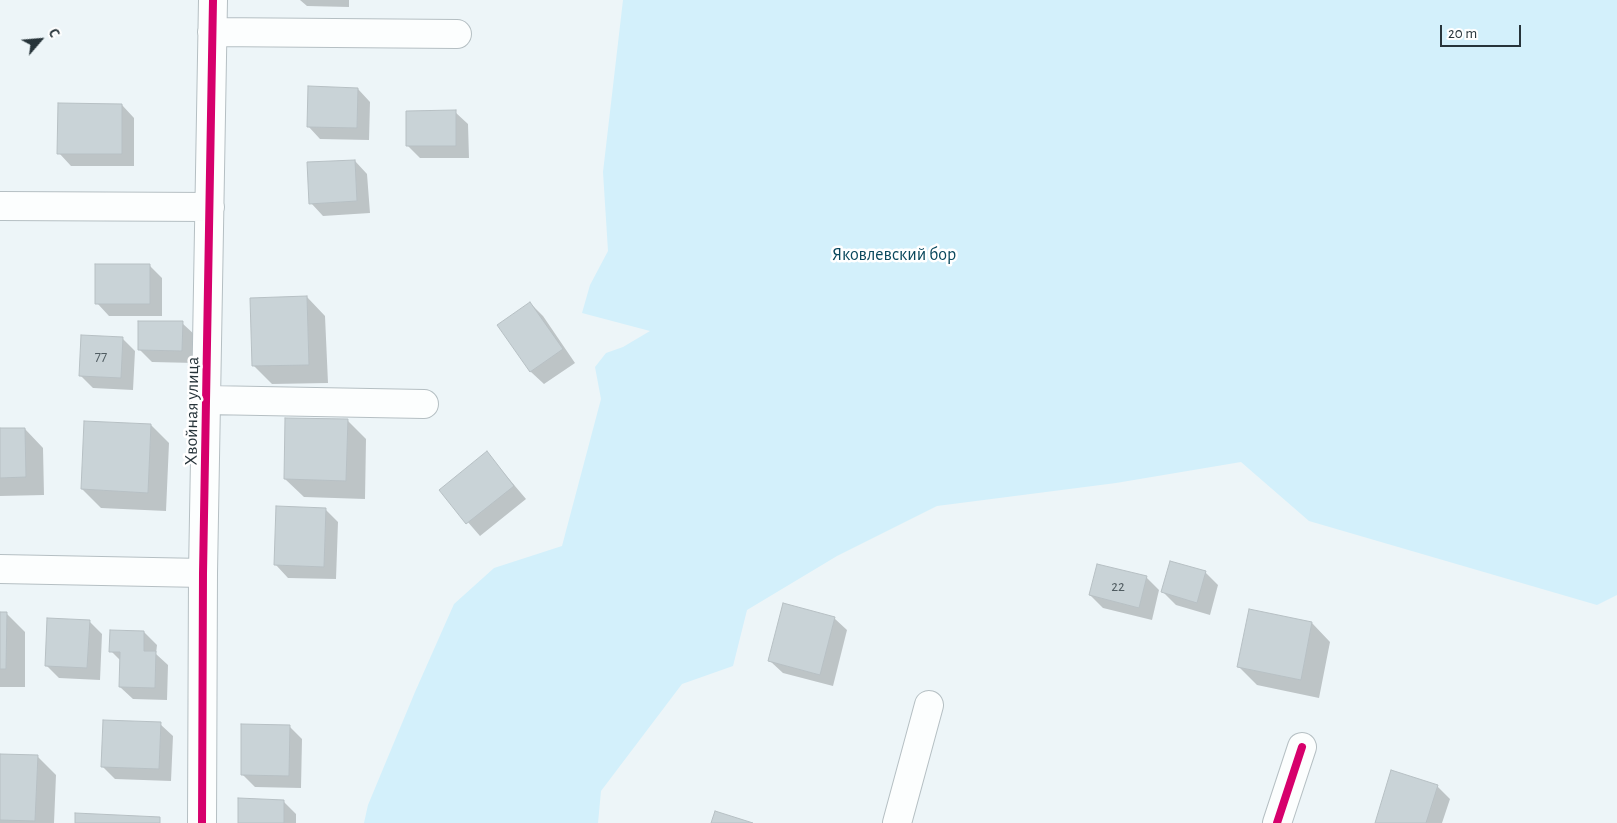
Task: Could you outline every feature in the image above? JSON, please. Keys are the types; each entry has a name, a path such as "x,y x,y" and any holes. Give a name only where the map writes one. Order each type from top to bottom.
{"street":[{"name":"Хвойная улица","path":"202,823 203,572 213,0"},
{"path":"212,32 457,34"},
{"path":"0,206 210,207"},
{"path":"207,400 424,404"},
{"path":"0,569 203,572"},
{"path":"897,823 930,705"},
{"path":"1277,823 1302,747"}],"green space":[{"name":"Яковлевский бор","path":"623,0 1617,0 1617,595 1597,605 1309,521 1241,462 1116,483 937,506 837,556 747,610 733,666 682,684 601,791 598,823 364,823 368,805 454,604 494,568 562,546 601,399 595,367 606,353 623,347 650,331 582,313 590,285 608,251 603,172"}],"building":[{"path":"308,86 358,88 357,128 307,127"},
{"path":"58,103 122,104 122,154 57,154"},
{"path":"456,110 456,146 406,146 406,111"},
{"path":"355,160 357,201 309,204 307,162"},
{"path":"95,264 150,264 150,304 95,304"},
{"path":"307,296 309,365 252,366 250,298"},
{"path":"530,302 563,349 530,372 497,325"},
{"path":"138,321 183,321 182,351 138,350"},
{"path":"81,335 123,337 121,378 79,376"},
{"path":"285,418 348,419 346,481 284,479"},
{"path":"84,421 151,424 148,493 81,489"},
{"path":"0,428 25,428 26,477 0,478"},
{"path":"487,451 514,486 466,524 439,490"},
{"path":"276,506 326,508 324,567 274,565"},
{"path":"1170,561 1206,571 1197,603 1161,592"},
{"path":"1097,564 1147,576 1139,608 1089,595"},
{"path":"783,603 835,617 820,675 768,661"},
{"path":"1249,609 1312,622 1301,680 1237,667"},
{"path":"0,612 7,612 6,669 0,669"},
{"path":"47,618 90,620 87,668 45,666"},
{"path":"110,630 144,631 144,651 156,651 155,688 119,687 120,652 109,652"},
{"path":"103,720 161,722 159,769 101,767"},
{"path":"241,724 290,725 289,776 241,775"},
{"path":"0,754 38,755 35,821 0,820"},
{"path":"1391,770 1438,785 1426,823 1375,823"},
{"path":"238,798 284,800 284,823 238,823"},
{"path":"715,811 753,823 711,823"},
{"path":"75,813 160,817 160,823 75,823"}],"cycle path":[{"path":"202,823 203,573 213,0"},
{"path":"1277,823 1302,747"}]}
